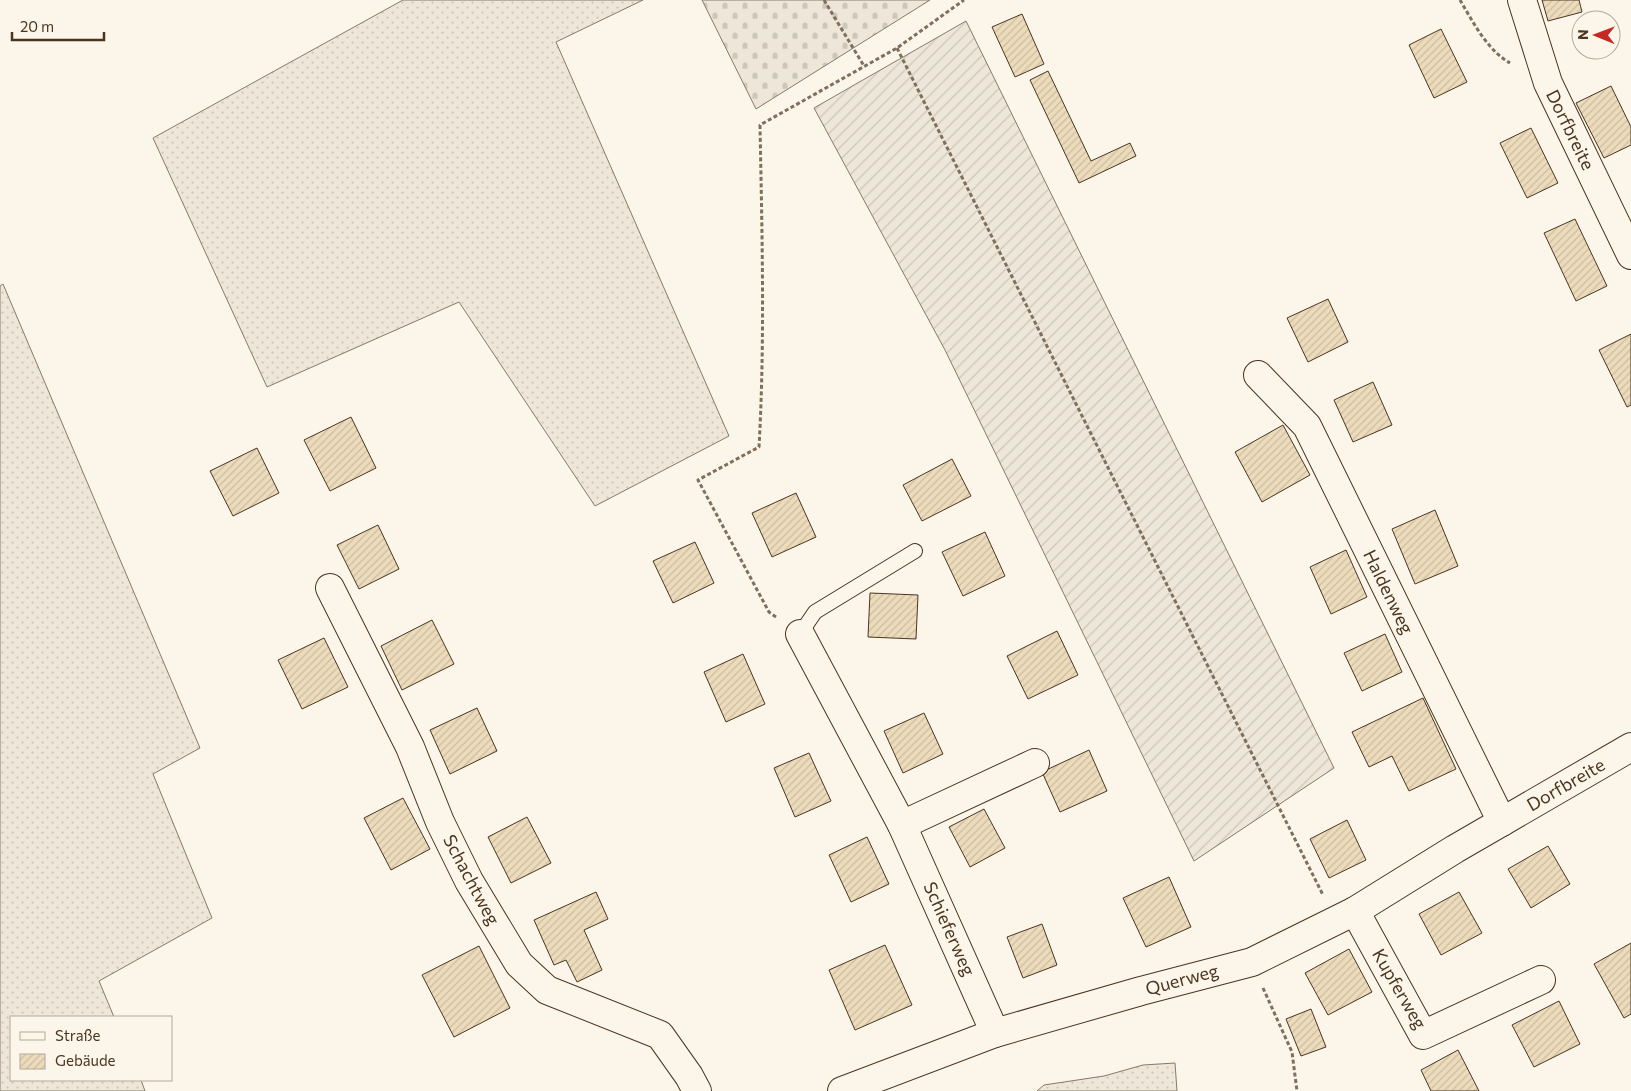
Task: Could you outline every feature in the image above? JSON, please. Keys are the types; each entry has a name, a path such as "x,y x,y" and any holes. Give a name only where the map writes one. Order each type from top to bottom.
{"street":[{"name":"Dorfbreite","path":"1522,0 1548,83 1631,255"},
{"name":"Haldenweg","path":"1258,375 1306,426 1502,822"},
{"name":"Schachtweg","path":"330,588 410,747 440,822 469,881 519,964 547,990 660,1035 690,1076 698,1091"},
{"name":"Schieferweg","path":"800,634 902,825 995,1033"},
{"name":"Dorfbreite","path":"1502,822 1631,747"},
{"path":"902,825 1035,763"},
{"name":"Querweg","path":"842,1091 995,1033 1141,991 1252,962 1346,916 1502,822"},
{"name":"Kupferweg","path":"1346,916 1423,1035 1541,980"}],"lane":[{"path":"800,634 815,612 915,551"}],"path":[{"path":"824,0 864,66"},
{"path":"800,634 769,612 698,480 759,447 763,252 760,125 896,48 964,0"},
{"path":"1460,0 1481,35 1504,59 1548,83"},
{"path":"896,48 1346,916"},
{"path":"1252,962 1292,1052 1297,1091"}],"green space":[{"path":"403,0 643,0 556,42 729,436 595,506 459,302 267,387 153,138"},
{"path":"702,0 930,0 756,109"},
{"path":"966,21 1334,768 1194,861 945,350 814,108"},
{"path":"3,284 200,748 153,774 212,918 99,981 114,1016 10,1016 10,1081 141,1081 145,1091 0,1091 0,286"},
{"path":"1175,1063 1177,1091 1037,1091 1044,1085 1104,1076 1143,1065"}],"building":[{"path":"1542,0 1579,0 1582,10 1571,10 1571,15 1548,21"},
{"path":"1022,14 1044,64 1015,77 992,27"},
{"path":"1441,29 1467,82 1434,98 1409,45"},
{"path":"1048,71 1091,161 1130,143 1136,156 1079,183 1030,80"},
{"path":"1611,86 1631,127 1631,145 1604,158 1576,103"},
{"path":"1531,128 1558,183 1527,198 1500,143"},
{"path":"1575,219 1607,286 1576,301 1544,233"},
{"path":"1328,299 1348,342 1308,362 1287,318"},
{"path":"1631,334 1631,405 1627,407 1599,350"},
{"path":"1373,382 1392,425 1353,442 1334,400"},
{"path":"351,417 376,468 330,491 304,440"},
{"path":"1283,425 1310,475 1262,502 1235,452"},
{"path":"257,448 279,493 233,516 210,471"},
{"path":"952,459 971,496 922,521 903,485"},
{"path":"796,493 816,537 772,557 752,513"},
{"path":"1435,510 1458,566 1415,584 1392,529"},
{"path":"378,525 399,569 359,589 337,545"},
{"path":"985,532 1005,576 963,596 942,552"},
{"path":"695,542 714,583 673,603 653,561"},
{"path":"1346,550 1367,597 1331,614 1310,567"},
{"path":"870,593 918,595 916,639 868,637"},
{"path":"432,620 454,664 402,690 381,646"},
{"path":"1057,631 1078,675 1028,699 1007,656"},
{"path":"1385,634 1402,672 1362,691 1344,653"},
{"path":"324,638 348,687 302,709 278,660"},
{"path":"743,654 765,704 726,722 704,672"},
{"path":"1423,698 1456,769 1409,791 1392,756 1369,767 1352,732"},
{"path":"477,708 497,751 450,774 430,730"},
{"path":"924,713 943,754 903,773 884,731"},
{"path":"1089,750 1107,791 1060,812 1042,772"},
{"path":"809,753 831,801 795,817 774,768"},
{"path":"403,798 430,849 391,870 364,818"},
{"path":"984,809 1005,848 970,867 949,827"},
{"path":"527,817 551,863 511,883 488,837"},
{"path":"1347,820 1366,860 1329,878 1310,839"},
{"path":"867,837 889,884 851,902 829,855"},
{"path":"1548,846 1570,884 1531,908 1508,869"},
{"path":"1169,877 1191,927 1146,947 1123,898"},
{"path":"596,892 608,919 584,930 602,970 577,982 566,960 554,965 534,920"},
{"path":"1459,892 1482,933 1441,955 1419,914"},
{"path":"1042,924 1057,965 1023,978 1007,937"},
{"path":"1631,943 1631,1014 1624,1018 1594,964"},
{"path":"885,945 912,1005 855,1030 829,970"},
{"path":"479,946 510,1008 454,1037 422,975"},
{"path":"1349,949 1372,992 1328,1015 1305,973"},
{"path":"1559,1001 1580,1044 1534,1067 1512,1025"},
{"path":"1311,1009 1326,1047 1301,1056 1286,1019"},
{"path":"1458,1050 1479,1091 1431,1091 1421,1070"}]}
